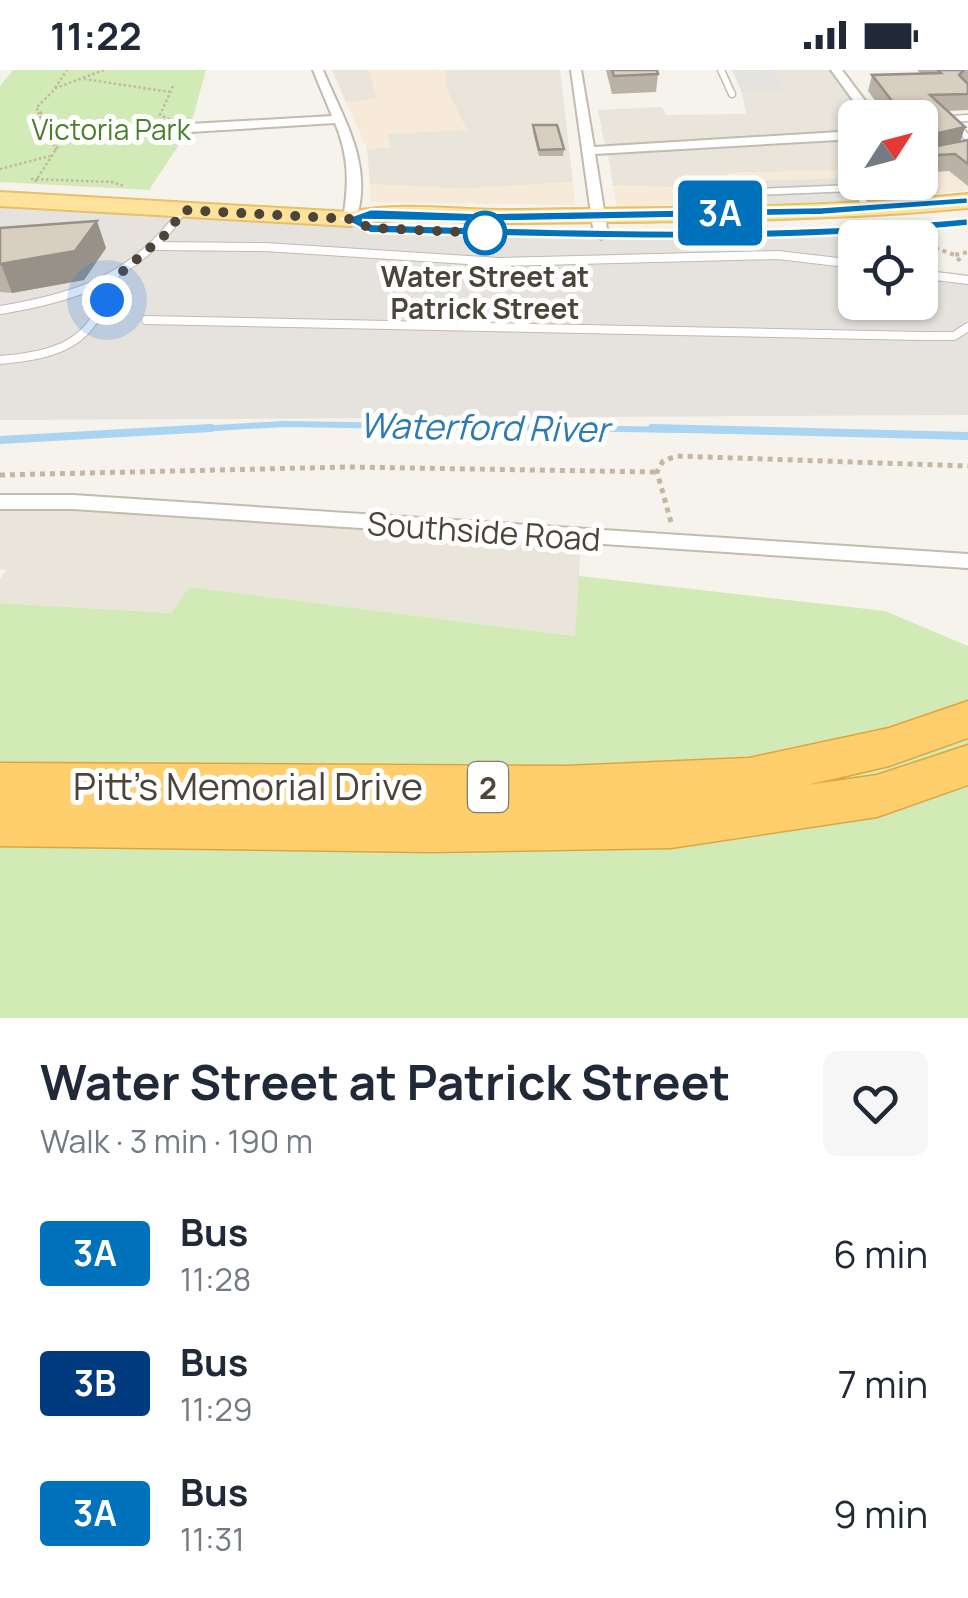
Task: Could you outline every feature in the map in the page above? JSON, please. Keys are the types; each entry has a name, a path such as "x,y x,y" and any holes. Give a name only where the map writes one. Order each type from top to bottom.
{"highway":[{"name":"Pitt's Memorial Drive","path":"0,783 567,787 749,778 888,747 968,719"},
{"name":"Pitt's Memorial Drive","path":"0,824 431,830 671,826 877,796 968,765"}],"main road":[{"path":"0,199 350,219 370,228 600,225 838,232"},
{"path":"600,225 968,201"},
{"path":"938,227 968,222"}],"street":[{"path":"318,70 342,119 355,167 350,219"},
{"path":"576,70 600,225"},
{"path":"836,70 858,100"},
{"path":"190,128 342,119"},
{"path":"590,151 838,136"},
{"path":"952,152 968,150"},
{"name":"Southside Road","path":"0,502 73,502 968,561"}],"lane":[{"path":"720,70 732,94"},
{"path":"968,118 950,119 968,138"},
{"path":"0,310 108,284 154,246 184,210"},
{"path":"154,246 265,247 499,262 778,256 838,262"},
{"path":"938,276 968,280"},
{"path":"0,360 33,358 78,343 107,300 108,284"},
{"path":"146,320 921,336 954,336 968,327"}],"path":[{"path":"54,90 67,70"},
{"path":"36,108 42,97 54,90 104,70"},
{"path":"80,78 170,92"},
{"path":"164,109 173,86"},
{"path":"36,108 52,124 69,129 190,128"},
{"path":"36,108 56,150"},
{"path":"30,188 69,129"},
{"path":"0,168 52,156"},
{"path":"938,249 955,254 968,252"},
{"path":"955,254 958,261 968,262"},
{"path":"677,544 657,472 663,461 676,456 968,466"},
{"path":"0,474 349,467 657,472"}],"shaded area":[{"path":"332,70 369,70 377,99 346,102"},
{"path":"369,70 446,70 446,88 467,130 387,134 391,147 367,149 346,102 377,99"},
{"path":"446,70 560,70 573,182 464,189 370,184 367,149 391,147 386,134 466,129 446,88"},
{"path":"732,70 774,70 786,91 742,93"},
{"path":"774,70 830,70 853,100 838,100 838,133 646,146 609,147 604,141 598,110 662,107 667,115 746,114 742,93 785,91"},
{"path":"838,140 838,170 728,173 733,188 613,186 608,154"},
{"path":"968,153 968,190 938,194 938,157"},
{"path":"838,170 838,199 617,207 613,187 732,188 727,173"},
{"path":"742,175 749,181 838,178 838,200 871,200 750,204 751,201 742,201 735,187 748,187"},
{"path":"573,182 575,205 370,202 370,184 464,189"},
{"path":"0,199 350,219 370,229 472,233 838,231 838,320 938,320 938,271 968,274 968,415 0,420"},
{"path":"0,502 581,538 576,636 189,587 171,613 0,603 0,580 6,570 0,569"}],"green space":[{"name":"Victoria Park","path":"13,70 206,70 190,128 149,190 0,182 0,86"},
{"path":"579,576 885,611 968,646 968,1018 0,1018 0,603 171,613 189,587 575,636"}],"building":[{"path":"612,70 657,70 658,74 614,76"},
{"path":"938,70 964,70 959,75 968,84 968,94 930,95 935,100 891,100 872,75 941,73"},
{"path":"938,102 965,127 938,133"},
{"path":"533,125 557,125 564,149 539,150"},
{"path":"968,140 968,164 955,154 938,155 938,146"},
{"path":"97,221 75,251 0,264 0,228"}],"waterway":[{"name":"Waterford River","path":"166,431 283,424 752,431"},
{"name":"Waterford River","path":"0,440 211,428"},
{"name":"Waterford River","path":"652,428 968,436"}],"bus line":[{"name":"3A","path":"968,201 822,211 478,218 371,213 350,219 370,228 601,235 893,230 968,222"}],"place":[{"name":"Water Street at Patrick Street","path":"485,233"}],"route":[{"path":"107,300 108,284 166,234 184,210 350,219 370,228 485,233"}]}
